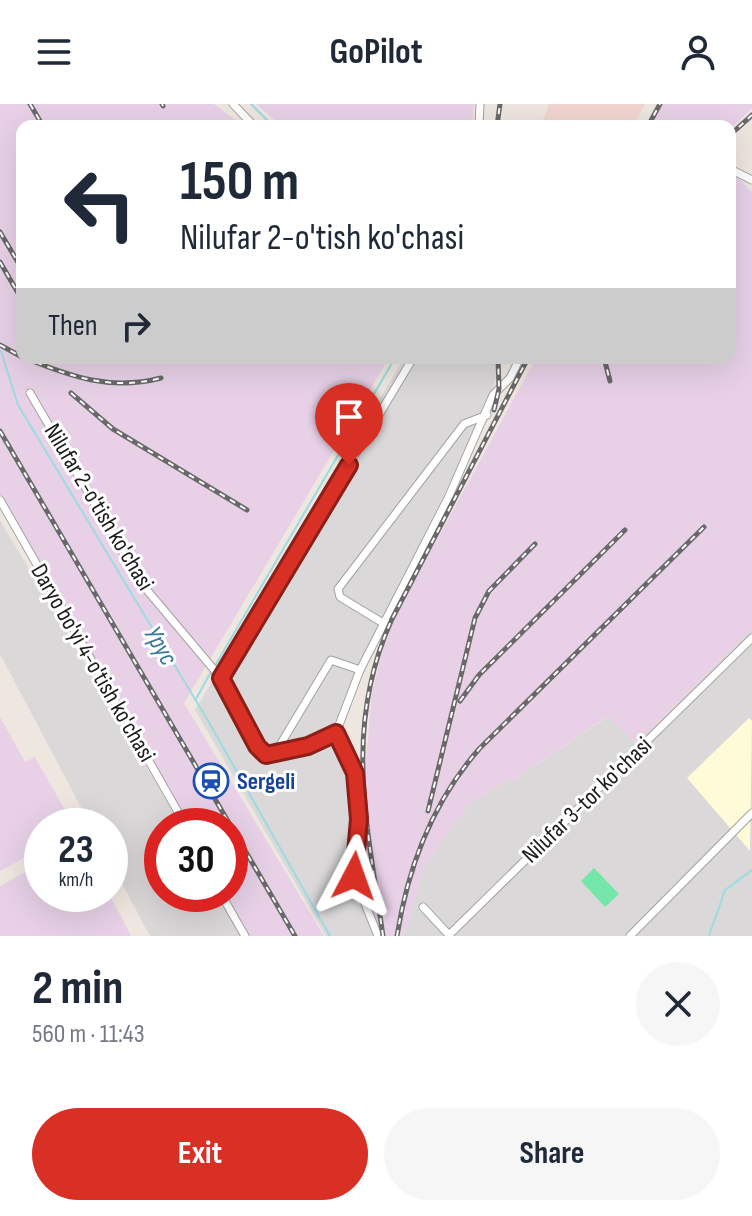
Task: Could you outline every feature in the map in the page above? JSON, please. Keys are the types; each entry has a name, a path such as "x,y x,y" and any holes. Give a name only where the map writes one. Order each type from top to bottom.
{"street":[{"path":"233,104 248,120"},
{"path":"221,678 409,364"},
{"path":"274,755 308,746 336,733 360,670 487,415 493,395 510,378 517,364"},
{"name":"Nilufar 2-o'tish ko'chasi","path":"30,393 141,583 221,678 257,746 266,755 274,755"},
{"path":"383,623 340,597 338,589 464,424 487,415"},
{"name":"Daryo bo'yi 4-o'tish ko'chasi","path":"0,500 176,808"},
{"name":"Nilufar 3-tor ko'chasi","path":"423,907 449,935 752,638"},
{"path":"274,755 331,660 360,670"},
{"path":"336,733 355,773 359,819 354,876 378,936"},
{"path":"630,936 752,813"},
{"path":"231,912 245,936"}],"shaded area":[{"path":"0,104 214,104 235,120 16,120 16,364 385,364 184,703 247,808 173,808 0,506"},
{"path":"256,104 474,104 473,120 275,120"},
{"path":"549,104 645,104 636,120 543,120"},
{"path":"659,104 752,104 752,108 736,124 736,120 651,120"},
{"path":"737,177 752,192 752,629 636,744 608,716 511,782 508,780 464,807 466,813 458,818 424,867 404,936 380,936 356,873 372,692 383,649 397,613 533,364 736,364"},
{"path":"400,364 496,364 496,378 486,411 382,618 331,731 334,744 351,769 356,817 351,877 375,936 326,936 195,710"},
{"path":"0,520 170,808 144,808 144,912 233,912 248,936 150,936 128,895 128,808 81,808 0,654"},
{"path":"752,629 752,936 404,936 424,867 458,818 466,813 464,807 508,780 511,782 609,716 636,744"},
{"path":"0,717 25,762 35,757 64,808 24,808 24,858 0,871"},
{"path":"749,718 752,721 750,851 687,778"},
{"path":"248,810 324,936 245,936 231,912 248,912"},
{"path":"24,873 24,912 118,912 131,936 0,936 0,886"}],"green space":[{"path":"594,868 619,894 605,907 581,881"}],"waterway":[{"path":"251,104 267,120"},
{"name":"Урус","path":"1,351 18,405 207,719 330,936"},
{"path":"216,664 391,364"},
{"path":"196,699 212,670"},
{"path":"709,936 725,890 752,870"}],"railway":[{"path":"30,104 39,120"},
{"path":"498,120 500,104"},
{"path":"651,120 660,104"},
{"path":"736,130 752,115"},
{"path":"0,232 16,259"},
{"path":"0,262 16,289"},
{"path":"0,345 16,354"},
{"path":"41,364 108,382 143,382 161,378"},
{"path":"494,410 499,389 498,364"},
{"path":"383,936 363,776 363,737 377,659 392,619 525,364"},
{"path":"606,364 610,381"},
{"path":"71,393 113,429 247,510"},
{"path":"0,431 295,936"},
{"path":"397,936 408,885 425,836 463,768 704,527"},
{"path":"460,701 479,675 625,530"},
{"path":"428,811 475,618 489,591 535,544"}],"place":[{"name":"Sergeli","path":"211,781"}],"route":[{"path":"349,465 221,678 257,746 266,755 290,752 336,733 355,773 359,819 354,876"}]}
